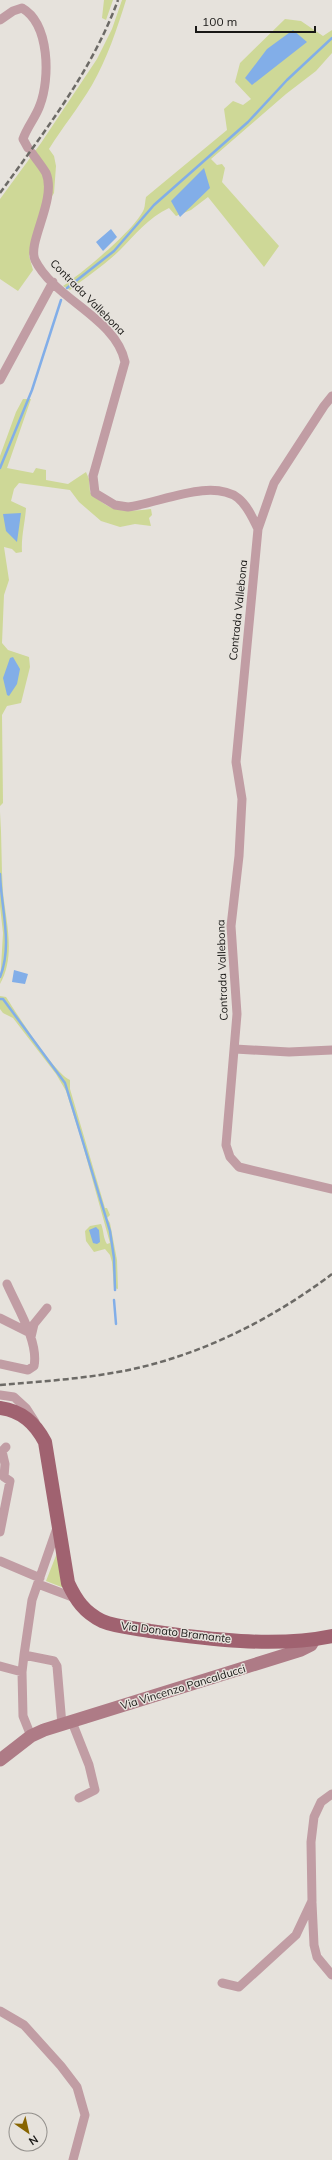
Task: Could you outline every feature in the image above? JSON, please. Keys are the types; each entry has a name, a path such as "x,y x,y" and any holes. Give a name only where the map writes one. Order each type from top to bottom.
{"main road":[{"name":"Via Donato Bramante","path":"0,1408 24,1416 40,1432 45,1442 49,1459 66,1572 75,1598 87,1612 102,1621 138,1629 240,1640 314,1640"},
{"name":"Via Vincenzo Pancalducci","path":"0,1760 31,1736 67,1723 301,1650 311,1644 314,1640 332,1636"}],"street":[{"name":"Contrada Vallebona","path":"0,20 13,11 22,8 29,12 40,32 44,47 46,82 40,106 23,139 44,170 47,180 46,207 33,252 35,260 53,282 114,338 124,357 125,362 93,476 95,493 115,505 128,507 208,489 224,491 239,499 251,513 258,529 236,762 242,798 239,856 231,926 237,1014 226,1145 230,1158 240,1167 247,1170 275,1174 332,1189"},
{"path":"0,380 53,282"},
{"path":"258,529 274,483 332,396"},
{"path":"235,1049 288,1052 332,1050"},
{"path":"0,1364 28,1370 34,1366 36,1360 30,1334 7,1284"},
{"path":"30,1334 34,1324 47,1308"},
{"path":"0,1318 30,1334"},
{"path":"0,1395 14,1397 30,1413 40,1432"},
{"path":"0,1532 10,1481 4,1477 5,1464 2,1451 6,1447"},
{"path":"31,1736 23,1716 22,1672 24,1655 32,1600 58,1524"},
{"path":"0,1561 75,1598"},
{"path":"24,1655 54,1661 57,1666 67,1723 89,1765 94,1790 79,1798"},
{"path":"0,1666 22,1672"},
{"path":"332,1794 321,1802 314,1817 311,1842 314,1946 317,1957 332,1975"},
{"path":"222,1983 239,1987 296,1935 312,1901"},
{"path":"0,2011 24,2025 61,2066 77,2087 85,2115 73,2160"}],"green space":[{"path":"104,0 113,0 106,20 102,18"},
{"path":"122,0 126,0 102,65 87,93 49,149 54,156 56,166 54,193 43,211 29,256 33,270 18,291 0,279 0,199 41,143 97,59 112,29"},
{"path":"285,19 301,21 323,36 332,30 332,53 316,71 286,94 211,159 217,165 222,164 225,168 222,182 279,246 264,267 208,197 191,210 176,216 169,208 162,212 143,227 108,261 70,290 63,286 95,261 131,228 144,209 146,197 227,130 224,109 233,101 243,105 251,99 235,82 240,63"},
{"path":"23,399 31,399 7,468 33,473 36,468 46,470 46,480 68,484 86,472 89,479 90,492 104,504 118,510 133,511 151,509 152,515 149,518 151,526 135,524 120,527 101,521 79,502 70,490 19,483 14,489 11,501 26,508 22,552 16,553 12,549 4,547 9,580 4,595 2,643 8,650 29,657 30,667 21,703 7,706 2,715 3,803 0,806 0,456 16,412"},
{"path":"0,812 3,892 8,927 9,950 8,962 0,984 3,933 0,906"},
{"path":"0,996 6,997 46,1056 63,1075 70,1080 70,1089 105,1208 107,1208 110,1215 107,1218 110,1223 117,1260 118,1289 114,1288 110,1255 105,1249 94,1252 86,1241 85,1231 90,1226 101,1224 106,1242 107,1244 110,1243 66,1091 56,1074 13,1018 3,1013 0,1009"},
{"path":"57,1553 64,1588 46,1581"}],"water":[{"path":"293,30 307,42 252,85 245,78 267,49"},
{"path":"204,168 210,188 180,217 171,201"},
{"path":"111,229 117,237 103,251 96,242"},
{"path":"21,513 17,542 6,531 3,514"},
{"path":"13,657 20,669 17,684 9,696 7,695 3,678 10,658"},
{"path":"14,970 28,974 25,984 12,982"},
{"path":"96,1227 99,1230 100,1242 97,1244 93,1243 89,1230"}],"waterway":[{"path":"67,288 114,251 154,205 248,122 287,80 332,38"},
{"path":"0,468 32,390 61,300"},
{"path":"0,874 6,939 4,965 0,977"},
{"path":"0,999 3,999 65,1083 110,1231 114,1258 115,1290"},
{"path":"114,1300 116,1324"}],"railway":[{"path":"0,193 50,124 81,76 95,52 118,0"},
{"path":"0,1385 71,1379 107,1374 168,1360 217,1341 265,1318 310,1290 332,1274"}]}
